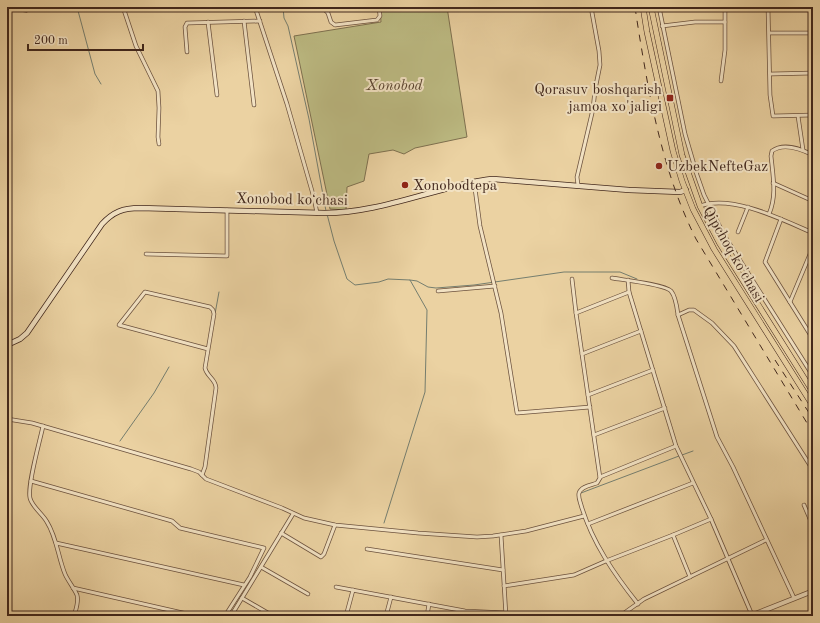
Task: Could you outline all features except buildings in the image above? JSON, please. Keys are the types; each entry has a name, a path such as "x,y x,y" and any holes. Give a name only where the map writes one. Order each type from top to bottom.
{"main road":[{"name":"Qipchoq ko'chasi","path":"643,7 673,151 693,209 714,249 813,406"},
{"name":"Qipchoq ko'chasi","path":"651,7 682,155 700,206 720,244 813,392"},
{"name":"Xonobod koʻchasi","path":"7,345 25,335 98,229 115,212 124,209 347,213 366,210 474,181 500,179 638,190 680,192 686,190"},
{"path":"686,190 693,188"},
{"path":"693,209 700,206"}],"street":[{"path":"123,7 136,46 158,91 159,144"},
{"path":"255,7 300,148 317,213"},
{"path":"322,7 328,13 330,22 335,24 377,20 380,16 379,7"},
{"path":"578,185 577,177 593,109 600,65 600,51 591,7"},
{"path":"659,7 688,144 697,176 708,204 724,235 813,376"},
{"path":"721,81 725,50 725,7"},
{"path":"768,7 771,74 770,94 773,116 813,115"},
{"path":"244,21 254,105"},
{"path":"187,52 186,23 260,21"},
{"path":"208,22 217,95"},
{"path":"662,26 695,22 725,22"},
{"path":"770,33 813,33"},
{"path":"771,74 813,73"},
{"path":"798,116 803,150"},
{"path":"769,214 773,202 772,151 776,149 797,147 813,155"},
{"path":"474,181 480,226 485,250 494,278 501,313 517,413 590,407"},
{"path":"773,183 813,201"},
{"path":"700,206 720,203 748,207 769,214 813,233"},
{"path":"738,232 748,207"},
{"path":"146,254 227,256 227,210"},
{"path":"781,219 765,262 813,339"},
{"path":"790,302 813,246"},
{"path":"612,278 664,287 672,292 717,437 733,467 794,598"},
{"path":"572,279 600,477 599,482 583,488 579,492 579,496 584,516 606,561 638,604"},
{"path":"628,280 629,292 676,446 711,519 751,615 813,591"},
{"path":"438,291 495,286"},
{"path":"202,475 205,467 216,388 215,382 205,370 214,314 213,310 210,307 145,292 119,326 208,349"},
{"path":"576,312 629,292"},
{"path":"678,315 689,310 694,310 712,323 729,341 813,470"},
{"path":"582,354 641,331"},
{"path":"588,395 653,370"},
{"path":"594,434 665,408"},
{"path":"7,419 43,426 191,469 206,478 282,508 293,514 309,520 335,525 418,533 477,536 502,535 548,526 584,516"},
{"path":"43,426 29,492 32,503 45,518 50,527 64,573 76,594 77,601 74,616"},
{"path":"600,477 676,446"},
{"path":"31,481 172,520 180,528 271,550"},
{"path":"588,524 693,483"},
{"path":"804,505 813,526"},
{"path":"231,616 293,514"},
{"path":"504,586 574,575 711,519"},
{"path":"281,533 321,557 324,554 335,525"},
{"path":"336,587 465,610 506,615 502,535"},
{"path":"673,535 690,577"},
{"path":"620,616 644,599 766,540"},
{"path":"56,543 244,585"},
{"path":"225,616 264,548"},
{"path":"367,549 503,570"},
{"path":"261,567 308,594"},
{"path":"72,588 196,616"},
{"path":"346,616 353,590"},
{"path":"386,616 391,597"},
{"path":"242,598 273,616"},
{"path":"427,616 429,604"},
{"path":"465,610 465,616"}],"green space":[{"name":"Xonobod","path":"380,7 447,7 467,137 415,148 404,154 393,150 369,154 364,181 347,187 346,210 330,209 294,36 381,22"}],"waterway":[{"path":"77,7 95,74 101,84"},
{"path":"283,7 284,18 288,26 309,119 326,211"},
{"path":"327,214 334,241 347,279 355,285 379,282 388,279 410,280 427,310 425,392 384,523"},
{"path":"410,280 417,281 428,287 436,288 474,285 564,272 620,272 637,279"},
{"path":"215,314 219,292"},
{"path":"120,441 154,393 169,367"},
{"path":"682,455 693,451"},
{"path":"581,493 679,456"}],"railway":[{"path":"7,7 19,11 34,13"},
{"path":"635,7 649,91 668,167 680,203 696,239 813,433"},
{"path":"775,360 813,419"}],"place":[{"name":"Qorasuv boshqarish jamoa xo'jaligi","path":"670,98"},
{"name":"UzbekNefteGaz","path":"659,166"},
{"name":"Xonobodtepa","path":"405,185"}]}
